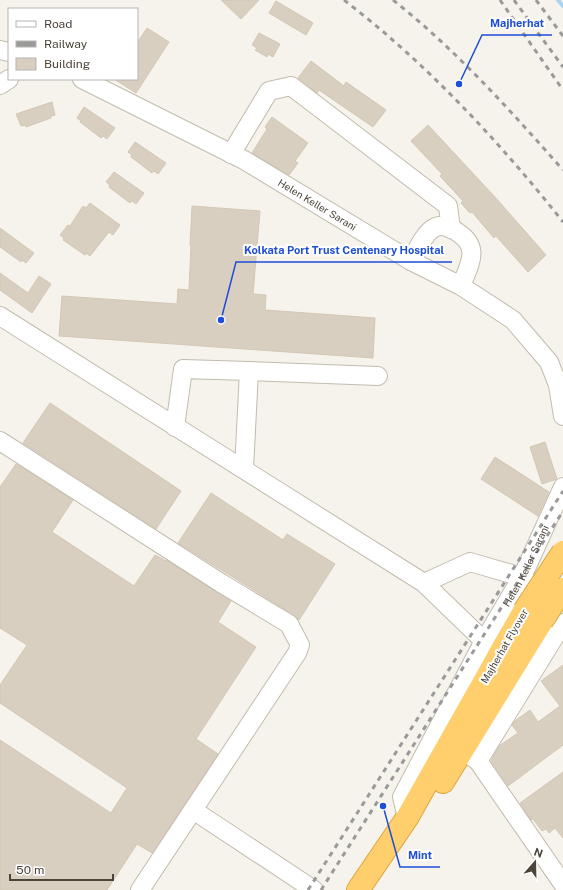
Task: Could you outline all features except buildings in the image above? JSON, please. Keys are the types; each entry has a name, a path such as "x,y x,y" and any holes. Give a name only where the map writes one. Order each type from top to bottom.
{"highway":[{"name":"Majherhat Flyover","path":"543,618 563,552"},
{"name":"Majherhat Flyover","path":"463,751 543,618 563,589"},
{"path":"358,890 407,818 463,751"},
{"path":"374,890 463,751"}],"street":[{"name":"Helen Keller Sarani","path":"84,80 231,154 411,261 461,286 513,320 549,362 558,385 563,416"},
{"path":"231,154 269,91 291,86 448,206 451,229"},
{"path":"411,261 429,231 434,227 443,226 451,229 461,234 471,244 472,257 461,286"},
{"path":"0,316 424,583 484,641"},
{"path":"175,427 183,369 378,376"},
{"path":"244,469 249,371"},
{"path":"0,441 220,582 289,624 300,645 297,653 140,890"},
{"name":"Helen Keller Sarani","path":"407,818 402,797 484,641 522,577 563,487"},
{"path":"424,583 470,562 522,577 563,615"},
{"path":"463,751 563,884"},
{"path":"193,810 314,890"}],"waterway":[{"path":"558,0 563,6"}],"railway":[{"path":"344,0 404,50 460,104 513,162 563,222"},
{"path":"393,0 439,39 482,81 563,170"},
{"path":"500,0 563,90"},
{"path":"514,0 563,67"},
{"path":"536,0 563,36"},
{"path":"308,890 563,491"},
{"path":"321,890 563,511"}],"place":[{"name":"Majherhat","path":"459,84"},
{"name":"Kolkata Port Trust Centenary Hospital","path":"221,320"},
{"name":"Mint","path":"383,806"}]}
